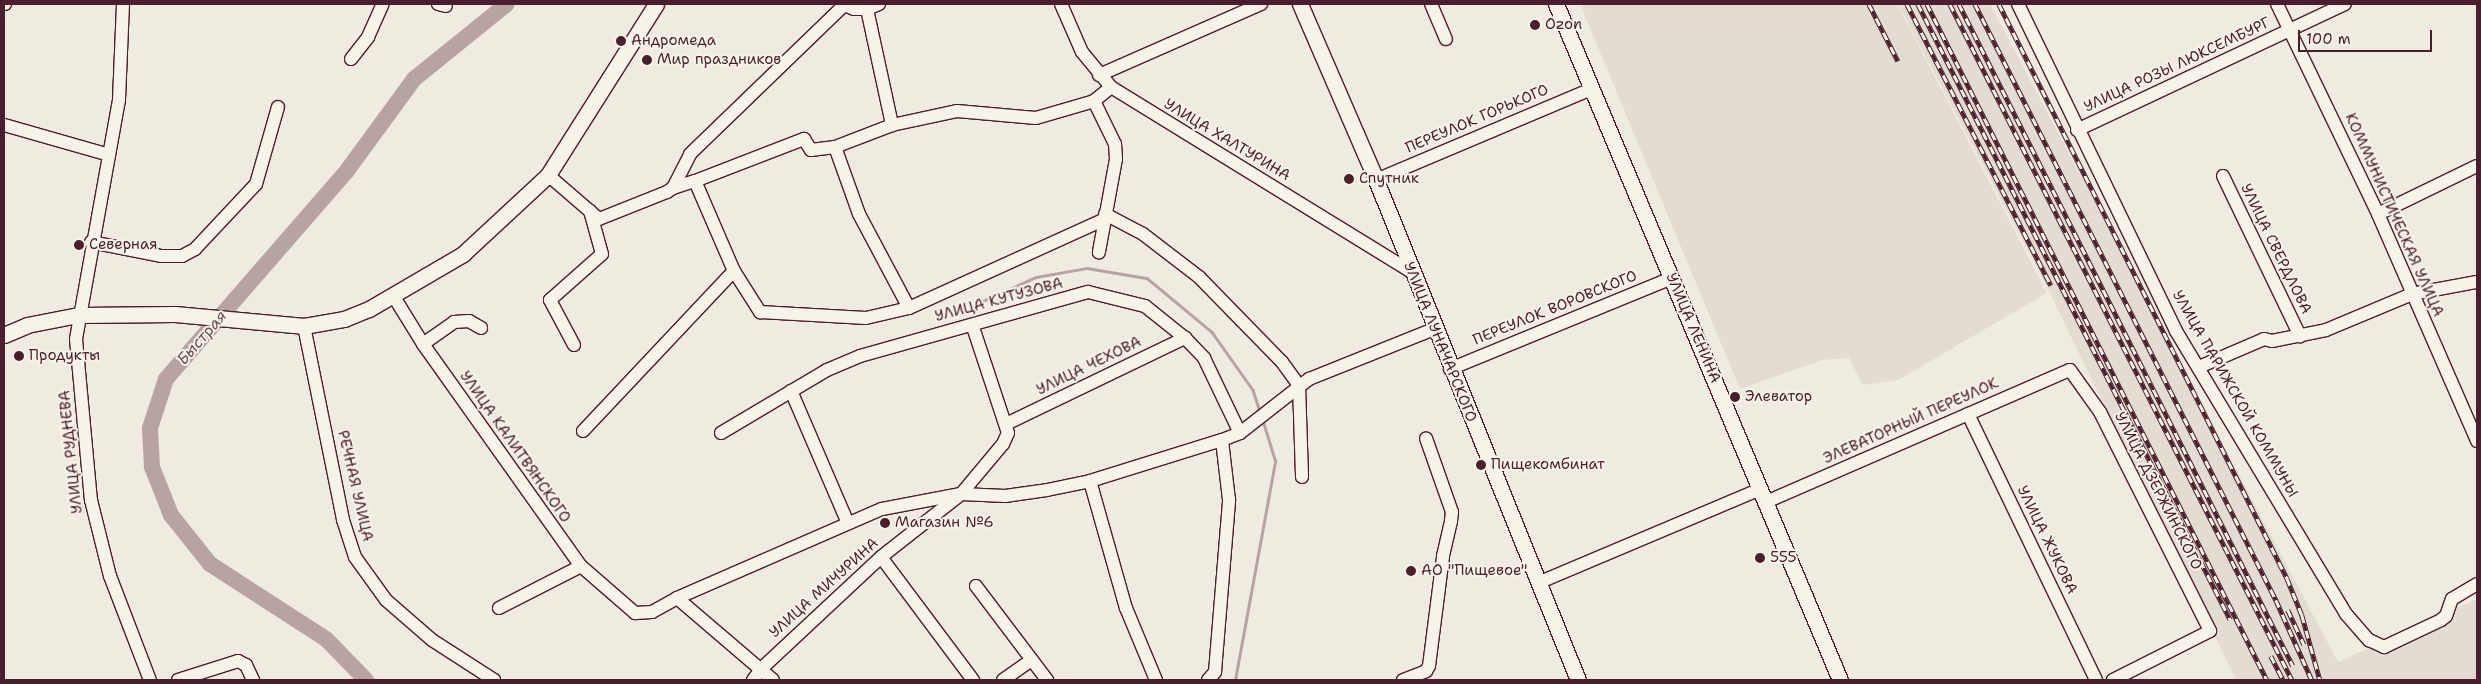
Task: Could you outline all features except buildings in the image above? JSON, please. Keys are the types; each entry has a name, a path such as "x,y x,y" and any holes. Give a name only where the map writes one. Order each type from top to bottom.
{"main road":[{"path":"4,335 27,325 78,315 175,314 262,320 304,326 344,320 394,296 463,254 548,175 656,4"},
{"name":"УЛИЦА ЛУНАЧАРСКОГО","path":"1300,4 1376,180 1410,271 1578,680"},
{"name":"УЛИЦА ЛЕНИНА","path":"1556,4 1840,680"}],"street":[{"name":"УЛИЦА РУДНЕВА","path":"123,4 119,100 91,242 78,315 76,338 90,500 110,576 150,680"},
{"path":"352,59 368,37 383,4"},
{"name":"УЛИЦА ХАЛТУРИНА","path":"1060,4 1082,52 1099,75 1111,87 1410,271"},
{"path":"1099,75 1261,4"},
{"path":"1431,4 1446,39"},
{"name":"УЛИЦА ПАРИЖСКОЙ КОММУНЫ","path":"2018,4 2077,130 2176,331 2346,614 2369,640 2384,647 2446,616 2452,599 2477,584"},
{"name":"КОММУНИСТИЧЕСКАЯ УЛИЦА","path":"2277,4 2378,214 2477,441"},
{"name":"УЛИЦА РОЗЫ ЛЮКСЕМБУРГ","path":"2077,130 2345,4"},
{"path":"673,188 690,154 842,5 873,6 892,125"},
{"path":"548,175 599,219 673,188 804,139 811,150 834,146 892,125 957,111 1036,118 1094,101 1111,87"},
{"name":"ПЕРЕУЛОК ГОРЬКОГО","path":"1376,180 1591,89"},
{"path":"1094,101 1115,144 1116,159 1099,252"},
{"path":"91,242 161,256 182,256 195,249 256,184 278,106"},
{"path":"4,125 109,155"},
{"path":"834,146 859,214 909,308"},
{"path":"2378,214 2477,166"},
{"name":"УЛИЦА СВЕРДЛОВА","path":"2223,176 2300,336"},
{"name":"УЛИЦА КУТУЗОВА","path":"695,181 734,271 760,312 866,318 909,308 1104,217"},
{"path":"574,345 550,300 602,254 590,211"},
{"path":"1104,217 1143,234 1199,277 1282,362 1299,385 1302,477"},
{"path":"583,431 734,271"},
{"name":"ПЕРЕУЛОК ВОРОВСКОГО","path":"1450,369 1672,278"},
{"name":"УЛИЦА СВЕРДЛОВА","path":"2198,367 2264,340 2272,341 2326,330 2412,294 2477,282"},
{"name":"УЛИЦА КУТУЗОВА","path":"721,434 827,370 860,356 973,327 1088,292 1146,306 1186,338 1204,358 1240,433"},
{"name":"УЛИЦА КАЛИТВЯНСКОГО","path":"394,296 423,344 581,566 635,612 652,612 677,598"},
{"path":"423,344 454,322 469,321 481,328"},
{"name":"РЕЧНАЯ УЛИЦА","path":"304,326 342,520 355,557 386,600 432,640 494,680"},
{"path":"961,494 1003,444 1008,433 973,327"},
{"path":"773,680 677,598 847,521 882,509 961,494 1005,496 1090,481 1222,440 1240,433 1299,385 1434,329"},
{"name":"УЛИЦА ЧЕХОВА","path":"1006,424 1186,338"},
{"name":"ЭЛЕВАТОРНЫЙ ПЕРЕУЛОК","path":"1538,582 1764,496 1968,414 2070,370"},
{"name":"УЛИЦА ДЗЕРЖИНСКОГО","path":"2070,370 2100,412 2210,630 2113,680"},
{"path":"790,392 847,521"},
{"name":"УЛИЦА ЖУКОВА","path":"1968,414 2095,680"},
{"path":"1403,680 1426,671 1429,666 1443,556 1452,512 1426,438"},
{"path":"1208,680 1215,672 1229,500 1222,440"},
{"path":"1090,481 1126,608 1156,680"},
{"name":"УЛИЦА МИЧУРИНА","path":"753,680 760,669 881,557 961,494"},
{"path":"881,557 973,680"},
{"path":"499,608 581,566"},
{"path":"976,586 1047,680"},
{"path":"1003,680 1032,660"},
{"path":"178,680 238,662 246,665 253,680"}],"shaded area":[{"path":"1580,4 1897,4 2047,293 1898,380 1863,385 1849,358 1822,360 1740,389"},
{"path":"1898,4 1990,4 2338,662 2477,599 2477,680 2236,680 2050,293"}],"waterway":[{"name":"Быстрая","path":"366,680 326,639 210,564 171,515 152,467 150,428 166,379 346,172 414,79 507,4"},
{"path":"981,302 1036,277 1087,268 1147,278 1212,332 1253,390 1260,412"},
{"path":"1235,680 1275,461 1263,422"}],"railway":[{"path":"1869,4 1898,61"},
{"path":"1907,4 2051,285"},
{"path":"1918,4 2230,619"},
{"path":"1927,4 2267,680"},
{"path":"1950,4 2292,680"},
{"path":"1959,4 2293,666"},
{"path":"1975,4 2276,600 2312,680"},
{"path":"1999,4 2287,578 2302,615 2320,680"},
{"path":"2288,610 2304,644"},
{"path":"2271,656 2283,680"}],"place":[{"name":"Ozon","path":"1535,25"},
{"name":"Андромеда","path":"621,41"},
{"name":"Мир праздников","path":"647,60"},
{"name":"Спутник","path":"1349,179"},
{"name":"Северная","path":"79,245"},
{"name":"Продукты","path":"19,356"},
{"name":"Элеватор","path":"1735,397"},
{"name":"Пищекомбинат","path":"1481,465"},
{"name":"Магазин №6","path":"885,523"},
{"name":"555","path":"1760,558"},
{"name":"АО \"Пищевое\"","path":"1411,571"}]}
